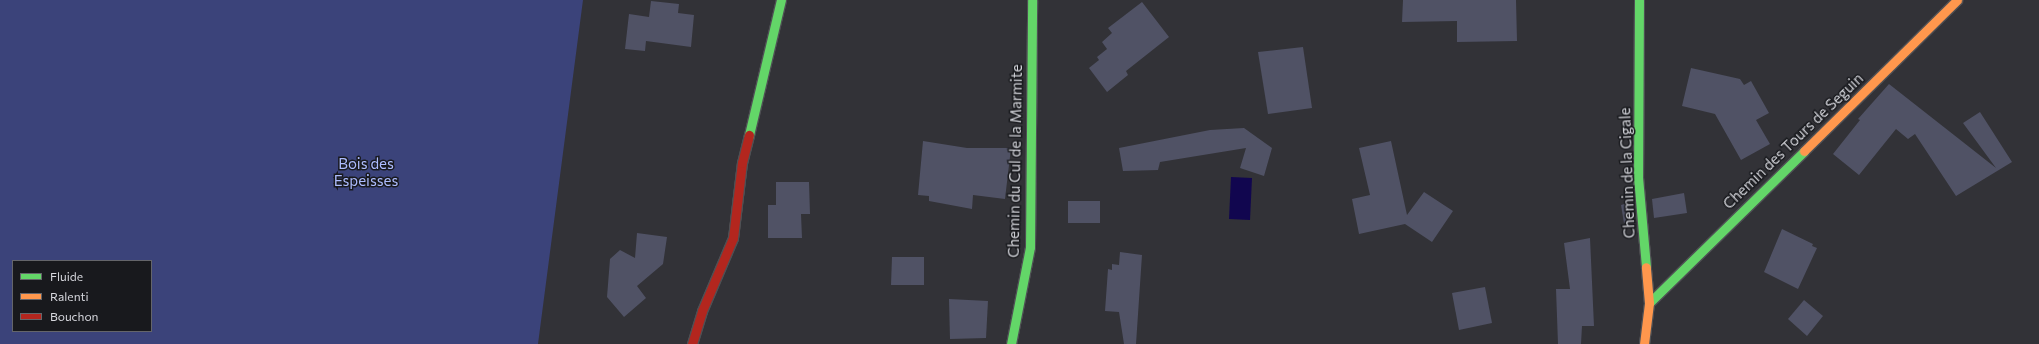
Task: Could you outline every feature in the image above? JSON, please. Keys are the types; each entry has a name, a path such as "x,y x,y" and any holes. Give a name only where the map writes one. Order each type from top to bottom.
{"street":[{"path":"692,344 702,310 733,238 742,163 780,0"},
{"name":"Chemin du Cul de la Marmite","path":"1011,344 1030,247 1032,0"},
{"name":"Chemin de la Cigale","path":"1639,0 1638,177 1649,303 1644,344"},
{"name":"Chemin des Tours de Seguin","path":"1649,303 1957,0"}],"green space":[{"name":"Bois des Espeisses","path":"0,0 583,0 538,344 0,344"}],"shaded area":[{"path":"1231,177 1252,178 1250,220 1229,219"}],"building":[{"path":"1403,0 1516,0 1517,41 1457,42 1457,21 1402,22"},
{"path":"651,1 679,4 678,13 694,15 691,47 646,41 645,51 625,49 629,14 649,17"},
{"path":"1142,2 1169,37 1126,71 1128,75 1107,92 1089,68 1099,60 1097,57 1107,49 1102,42 1112,33 1108,28"},
{"path":"1303,47 1312,108 1268,114 1258,52"},
{"path":"1691,68 1740,79 1744,85 1751,81 1769,113 1756,120 1770,144 1741,160 1715,114 1682,106"},
{"path":"1889,84 1996,168 1963,123 1980,112 2012,162 1956,196 1915,134 1908,139 1896,129 1859,175 1833,154 1860,120 1858,119"},
{"path":"1244,128 1272,148 1264,176 1240,168 1246,148 1160,162 1158,170 1123,171 1119,148 1210,130"},
{"path":"923,141 967,148 1011,148 1005,199 973,195 972,209 929,201 929,196 918,195"},
{"path":"1391,141 1407,215 1424,192 1453,211 1432,242 1405,224 1359,234 1352,199 1370,195 1359,148"},
{"path":"776,182 809,182 810,214 801,214 802,238 768,238 768,205 776,205"},
{"path":"1684,193 1687,213 1654,218 1652,199"},
{"path":"1068,201 1100,201 1100,223 1068,223"},
{"path":"1628,203 1629,223 1624,223 1621,205"},
{"path":"1782,229 1813,244 1812,246 1817,248 1798,289 1764,272"},
{"path":"637,233 667,237 663,264 637,286 646,298 624,317 607,297 610,259 620,250 635,258"},
{"path":"1590,238 1594,326 1582,326 1581,344 1558,344 1556,289 1570,289 1564,243"},
{"path":"1120,252 1142,255 1136,344 1124,344 1119,312 1105,311 1108,269 1112,270 1112,264 1119,265"},
{"path":"892,257 924,257 924,285 891,285"},
{"path":"1485,287 1492,323 1459,330 1452,293"},
{"path":"949,299 988,301 986,338 950,339"},
{"path":"1804,300 1823,316 1807,336 1788,319"}],"traffic: fast":[{"path":"749,135 781,0"},
{"path":"1011,344 1030,247 1032,0"},
{"path":"1639,0 1638,177 1646,267"},
{"path":"1649,303 1804,151"}],"traffic: slow":[{"path":"1804,151 1957,0"},
{"path":"1644,344 1649,303 1646,267"}],"traffic: jam":[{"path":"692,344 702,311 733,238 742,163 749,135"}]}
